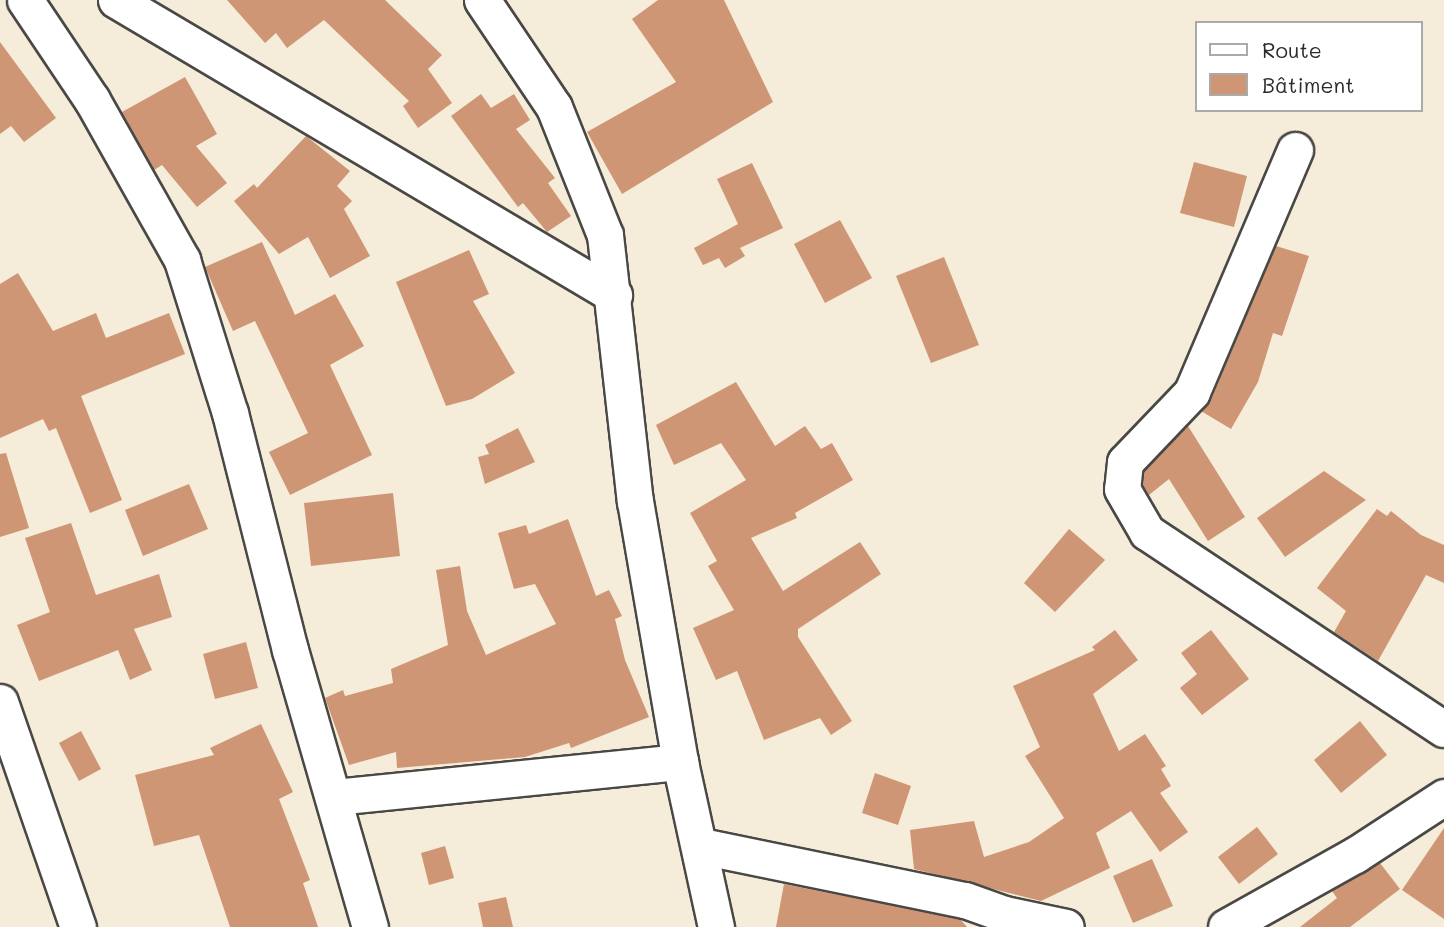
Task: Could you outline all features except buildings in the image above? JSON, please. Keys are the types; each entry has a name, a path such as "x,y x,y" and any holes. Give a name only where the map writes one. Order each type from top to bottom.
{"street":[{"path":"25,0 92,100 182,260 230,412 290,650 335,797 369,927"},
{"path":"116,0 614,295"},
{"path":"482,0 554,107 606,235 635,502 680,762 701,846 716,927"},
{"path":"1295,150 1192,392 1125,462 1122,489 1147,532 1444,729"},
{"path":"0,702 78,927"},
{"path":"335,797 680,762"},
{"path":"1226,927 1355,855 1444,797"},
{"path":"701,846 916,889 1066,927"}]}
